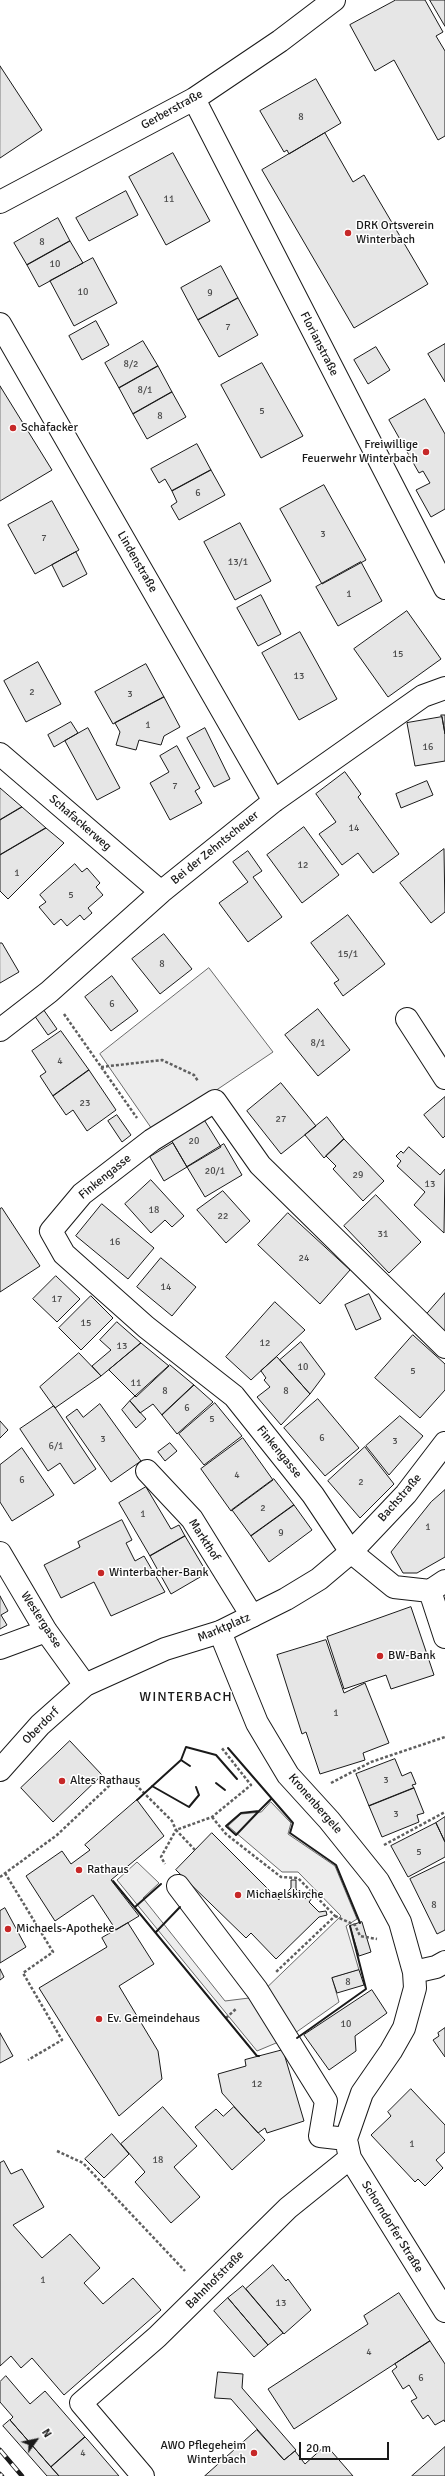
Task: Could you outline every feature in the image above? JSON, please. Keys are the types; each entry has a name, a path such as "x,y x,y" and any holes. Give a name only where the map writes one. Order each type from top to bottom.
{"street":[{"name":"Gerberstraße","path":"0,202 194,99 280,41 334,0"},
{"name":"Florianstraße","path":"194,99 445,588"},
{"name":"Lindenstraße","path":"0,324 274,801"},
{"name":"Bei der Zehntscheuer","path":"0,1030 49,992 161,892 274,801 423,696 445,688"},
{"name":"Schafackerweg","path":"0,754 161,892"},
{"path":"407,1020 445,1078"},
{"path":"215,1101 260,1165 445,1347"},
{"name":"Finkengasse","path":"215,1101 152,1140 82,1194 51,1231 64,1254 146,1327 234,1396 313,1495 351,1552"},
{"name":"Bachstraße","path":"351,1552 406,1494 445,1442"},
{"name":"Markthof","path":"147,1471 192,1519 252,1616"},
{"path":"351,1552 394,1587 438,1586 445,1637"},
{"name":"Marktplatz","path":"85,1685 165,1649 220,1632 286,1599 319,1579 351,1552"},
{"name":"Westergasse","path":"0,1553 46,1631 85,1685"},
{"path":"0,1648 46,1631"},
{"name":"Kronenbergele","path":"220,1632 257,1723 288,1775 310,1799 378,1881 400,1922 414,1972"},
{"name":"Oberdorf","path":"0,1770 40,1725 85,1685"},
{"path":"173,1877 258,1990 326,2101 320,2136 348,2149 362,2093 391,2052 404,2028 415,1988 414,1972 436,1967 445,1962"},
{"name":"Bahnhofstraße","path":"143,2476 81,2403 157,2337 348,2149"},
{"name":"Schorndorfer Straße","path":"348,2149 445,2311"}],"path":[{"path":"49,992 152,1140"},
{"path":"102,1067 162,1060 194,1075 215,1101"},
{"path":"310,1799 325,1786 371,1762 445,1737"},
{"path":"173,1877 161,1857 176,1830 212,1817 251,1785 221,1747"},
{"path":"132,1781 172,1820 176,1830 195,1850"},
{"path":"0,1877 57,1835 111,1784"},
{"path":"362,1861 381,1846 445,1812"},
{"path":"212,1817 226,1834 281,1877 298,1878 335,1916 355,1925 360,1936 385,1941 405,1939"},
{"path":"5,1873 36,1921 53,1952 24,1973 62,2040 28,2060"},
{"path":"226,2018 258,1990 335,1916"},
{"path":"57,2151 83,2163 205,2291"}],"shaded area":[{"path":"209,968 273,1052 154,1132 100,1054"},
{"path":"271,1802 291,1823 288,1834 335,1866 357,1919 346,1926 359,1970 332,1978 339,2002 288,2038 257,2051 117,1880 137,1862 159,1883 143,1898 225,2001 257,1997 341,1916 298,1872 282,1872 228,1826 241,1814 261,1812"}],"building":[{"path":"396,0 425,0 443,32 436,36 445,51 445,136 438,140 394,60 375,71 350,25"},
{"path":"430,0 445,0 445,26"},
{"path":"0,66 42,130 0,158"},
{"path":"316,79 341,123 289,154 287,150 284,152 260,111"},
{"name":"DRK Ortsverein Winterbach","path":"325,133 353,182 364,175 428,284 354,328 262,170"},
{"path":"173,153 210,221 166,245 129,177"},
{"path":"126,191 138,215 89,241 76,218"},
{"path":"58,218 70,241 27,265 14,243"},
{"path":"70,241 83,263 39,287 27,265"},
{"path":"93,258 117,303 74,326 50,281"},
{"path":"221,266 238,298 198,320 181,288"},
{"path":"238,298 258,335 219,357 198,320"},
{"path":"96,321 109,345 82,360 69,336"},
{"path":"143,341 158,366 119,388 105,363"},
{"path":"445,344 445,382 428,354"},
{"path":"376,347 390,370 368,384 354,360"},
{"path":"262,363 303,436 261,458 221,385"},
{"path":"158,366 172,392 133,414 119,388"},
{"name":"Schafacker","path":"0,386 52,470 0,501"},
{"path":"172,392 186,417 147,439 133,414"},
{"name":"Freiwillige Feuerwehr Winterbach","path":"425,399 445,434 445,509 431,517 416,490 430,483 423,471 419,473 389,420"},
{"path":"197,444 211,470 172,491 165,479 159,483 151,469"},
{"path":"211,470 225,495 179,520 171,506 177,502 172,491"},
{"path":"324,485 366,560 322,584 280,509"},
{"path":"52,501 79,550 35,574 8,525"},
{"path":"240,523 271,581 235,600 204,542"},
{"path":"76,552 87,574 63,587 52,565"},
{"path":"361,562 382,601 338,626 316,587"},
{"path":"261,595 281,634 258,646 237,608"},
{"path":"407,611 441,659 388,697 354,649"},
{"path":"300,632 337,699 299,720 262,653"},
{"path":"38,662 61,704 26,722 4,681"},
{"path":"146,664 164,697 113,724 95,692"},
{"path":"164,697 180,727 164,736 161,745 139,740 136,750 116,745 120,732 115,723"},
{"path":"441,715 445,715 445,734 442,717"},
{"path":"442,717 445,734 445,761 415,766 407,723"},
{"path":"71,722 78,733 54,747 48,735"},
{"path":"88,728 120,788 97,800 65,741"},
{"path":"205,728 230,779 214,787 187,738"},
{"path":"177,746 200,788 195,791 202,803 170,820 150,783 169,772 160,756"},
{"path":"345,772 361,794 358,797 399,854 373,873 358,853 342,865 319,834 336,822 316,794"},
{"path":"427,781 433,795 401,808 396,794"},
{"path":"0,788 22,807 0,820"},
{"path":"22,807 46,828 0,855 0,820"},
{"path":"304,827 339,875 302,903 267,855"},
{"path":"46,828 64,843 8,899 0,891 0,855"},
{"path":"444,849 445,912 431,923 400,883"},
{"path":"248,851 262,871 253,877 282,917 248,942 219,903 248,882 233,862"},
{"path":"75,864 82,872 87,868 100,883 96,887 103,895 88,908 92,913 84,920 80,915 67,926 61,919 54,925 39,907 46,902 40,895"},
{"path":"348,915 385,964 343,996 334,983 339,980 311,943"},
{"path":"164,934 192,969 160,994 132,959"},
{"path":"0,943 2,943 19,972 0,983"},
{"path":"112,976 138,1011 111,1031 85,997"},
{"path":"43,1009 57,1029 48,1035 34,1015"},
{"path":"318,1009 350,1050 318,1076 285,1035"},
{"path":"61,1031 89,1070 53,1096 40,1076 46,1072 32,1051"},
{"path":"89,1070 116,1110 87,1131 73,1110 66,1115 53,1096"},
{"path":"281,1083 316,1126 281,1154 247,1111"},
{"path":"445,1097 445,1136 443,1138 424,1115"},
{"path":"117,1115 131,1135 122,1142 108,1121"},
{"path":"327,1117 344,1139 324,1158 305,1135"},
{"path":"203,1118 221,1147 187,1167 170,1138"},
{"path":"344,1139 384,1181 363,1201 333,1169 336,1166 326,1156"},
{"path":"173,1143 187,1167 164,1181 150,1157"},
{"path":"224,1144 242,1175 205,1197 187,1167"},
{"path":"409,1147 440,1175 445,1169 444,1233 414,1205 425,1192 397,1166 401,1161 396,1156 401,1151 403,1153"},
{"path":"151,1180 184,1216 172,1227 165,1220 151,1233 125,1204"},
{"path":"223,1191 250,1221 226,1243 197,1210"},
{"path":"376,1195 421,1242 389,1273 344,1226"},
{"path":"102,1204 154,1248 128,1279 76,1236"},
{"path":"2,1208 40,1266 0,1292 0,1209"},
{"path":"288,1213 350,1270 320,1304 258,1245"},
{"path":"161,1258 196,1287 172,1316 137,1287"},
{"path":"56,1276 80,1299 57,1322 33,1299"},
{"path":"445,1293 445,1332 426,1315"},
{"path":"369,1294 381,1319 356,1330 345,1305"},
{"path":"91,1296 113,1318 81,1350 59,1328"},
{"path":"275,1302 305,1330 251,1380 226,1357"},
{"path":"117,1322 141,1343 101,1376 92,1366 111,1350 100,1340"},
{"path":"413,1335 445,1364 445,1390 420,1418 375,1378"},
{"path":"301,1342 325,1374 310,1394 280,1360"},
{"path":"141,1343 169,1366 136,1397 109,1370"},
{"path":"79,1353 101,1376 55,1408 40,1387"},
{"path":"277,1357 310,1394 281,1425 257,1397 270,1387 264,1380 266,1378 261,1371"},
{"path":"170,1365 194,1385 162,1415 153,1404 140,1413 130,1401"},
{"path":"194,1385 213,1402 177,1434 162,1415"},
{"path":"318,1399 359,1448 325,1476 284,1428"},
{"path":"130,1401 146,1419 136,1428 122,1410"},
{"path":"215,1403 242,1436 204,1465 179,1434"},
{"path":"100,1404 141,1461 111,1482 66,1417 77,1409 83,1417"},
{"path":"54,1406 96,1469 74,1484 60,1463 48,1471 20,1429"},
{"path":"400,1416 423,1436 389,1475 366,1446"},
{"path":"0,1421 8,1430 0,1438"},
{"path":"243,1438 273,1480 231,1511 201,1469"},
{"path":"170,1443 177,1451 165,1461 158,1452"},
{"path":"365,1447 394,1484 360,1518 328,1481"},
{"path":"22,1448 54,1495 12,1521 0,1502 0,1465"},
{"path":"274,1479 294,1505 251,1536 232,1510"},
{"path":"146,1487 171,1529 179,1525 185,1536 150,1556 119,1503"},
{"path":"445,1490 445,1557 417,1573 403,1573 391,1552 431,1502"},
{"path":"294,1505 312,1530 269,1562 251,1536"},
{"name":"Winterbacher-Bank","path":"122,1520 132,1540 126,1543 135,1561 144,1556 165,1592 111,1616 94,1582 61,1598 44,1565 80,1547 78,1542"},
{"path":"185,1536 207,1573 171,1594 150,1556"},
{"path":"0,1596 8,1611 1,1615 7,1625 0,1629"},
{"name":"BW-Bank","path":"411,1607 434,1675 391,1689 386,1675 344,1689 327,1637"},
{"path":"326,1640 344,1693 365,1683 389,1743 363,1753 365,1760 320,1774 306,1732 302,1734 277,1655"},
{"name":"Altes Rathaus","path":"70,1741 102,1775 53,1822 21,1788"},
{"path":"395,1759 402,1776 411,1772 416,1784 412,1785 414,1788 369,1806 356,1774"},
{"path":"414,1788 424,1813 417,1815 419,1822 382,1837 369,1806"},
{"name":"Rathaus","path":"137,1800 164,1836 111,1880 139,1916 116,1930 93,1895 55,1921 26,1876 62,1851 71,1864 90,1850 85,1845"},
{"path":"445,1817 445,1842 436,1823"},
{"path":"436,1823 445,1842 445,1857 408,1877 391,1846"},
{"name":"Michaelskirche","path":"212,1833 279,1900 291,1888 291,1880 296,1880 296,1889 305,1899 310,1894 313,1897 309,1902 319,1912 326,1911 327,1915 319,1917 276,1959 251,1933 246,1938 176,1870"},
{"path":"445,1862 445,1930 437,1934 410,1879"},
{"name":"Michaels-Apotheke","path":"5,1908 26,1947 0,1963 0,1911"},
{"path":"362,1922 371,1952 359,1956 350,1926"},
{"name":"Ev. Gemeindehaus","path":"128,1923 154,1964 119,1986 158,2051 162,2079 119,2116 39,1988 107,1947 102,1938"},
{"path":"0,1969 4,1977 0,1980"},
{"path":"359,1970 364,1985 337,1993 332,1978"},
{"path":"372,1990 387,2013 355,2036 356,2051 329,2070 304,2035"},
{"path":"445,2028 445,2057 433,2040 439,2036 438,2033"},
{"path":"0,2033 13,2056 0,2063"},
{"path":"283,2050 304,2121 267,2133 265,2128 258,2133 222,2093 218,2074 246,2066 245,2060"},
{"path":"411,2089 445,2125 445,2152 436,2160 443,2168 425,2186 418,2179 415,2182 371,2135 391,2116 388,2112"},
{"path":"163,2107 197,2146 174,2167 200,2197 171,2223 135,2182 145,2172 121,2144"},
{"path":"234,2107 265,2140 232,2170 195,2127 216,2109 223,2116"},
{"path":"112,2134 129,2154 104,2178 85,2159"},
{"path":"4,2161 11,2174 22,2169 44,2207 13,2225 42,2258 70,2234 100,2268 84,2283 103,2304 133,2278 161,2310 64,2395 32,2358 21,2368 11,2356 0,2366 0,2163"},
{"path":"273,2265 286,2281 288,2279 311,2310 284,2334 246,2289"},
{"path":"243,2286 283,2333 268,2345 228,2298"},
{"path":"399,2293 430,2341 294,2429 268,2389 368,2324 364,2316"},
{"path":"228,2298 268,2345 254,2357 214,2311"},
{"path":"430,2341 445,2364 445,2422 444,2420 435,2425 428,2415 423,2419 411,2401 417,2398 409,2385 403,2389 392,2371 397,2367 395,2364"},
{"path":"218,2372 243,2374 242,2388 296,2450 284,2460 231,2399 215,2398"},
{"path":"6,2376 30,2404 45,2391 85,2437 51,2467 10,2420 13,2417 0,2402 0,2382"},
{"path":"10,2420 59,2476 47,2476 3,2426"},
{"name":"AWO Pflegeheim Winterbach","path":"257,2430 284,2460 295,2451 305,2464 326,2445 353,2476 205,2476"},
{"path":"85,2437 119,2476 59,2476 51,2467"},
{"path":"445,2447 445,2476 412,2476"}],"railway":[{"path":"0,2450 22,2476"}],"wall":[{"path":"137,1800 181,1760 186,1747 216,1755 237,1779"},
{"path":"228,1748 293,1823 290,1833 336,1865 360,1923"},
{"path":"181,1760 190,1766"},
{"path":"216,1783 225,1790"},
{"path":"152,1786 189,1807 199,1795 196,1787"},
{"path":"259,1811 236,1835 226,1826 241,1813 259,1811 271,1799"},
{"path":"113,1881 257,2056 259,2056"},
{"path":"135,1907 161,1884"},
{"path":"156,1932 180,1907"},
{"path":"297,2038 366,1989 350,1926"}],"place":[{"name":"DRK Ortsverein Winterbach","path":"348,233"},
{"name":"Schafacker","path":"13,428"},
{"name":"Freiwillige Feuerwehr Winterbach","path":"426,452"},
{"name":"Winterbacher-Bank","path":"101,1573"},
{"name":"BW-Bank","path":"380,1656"},
{"name":"Altes Rathaus","path":"62,1781"},
{"name":"Rathaus","path":"79,1870"},
{"name":"Michaelskirche","path":"238,1895"},
{"name":"Michaels-Apotheke","path":"8,1929"},
{"name":"Ev. Gemeindehaus","path":"99,2019"},
{"name":"AWO Pflegeheim Winterbach","path":"254,2453"}],"district":[{"name":"WINTERBACH","path":"186,1697"}]}
